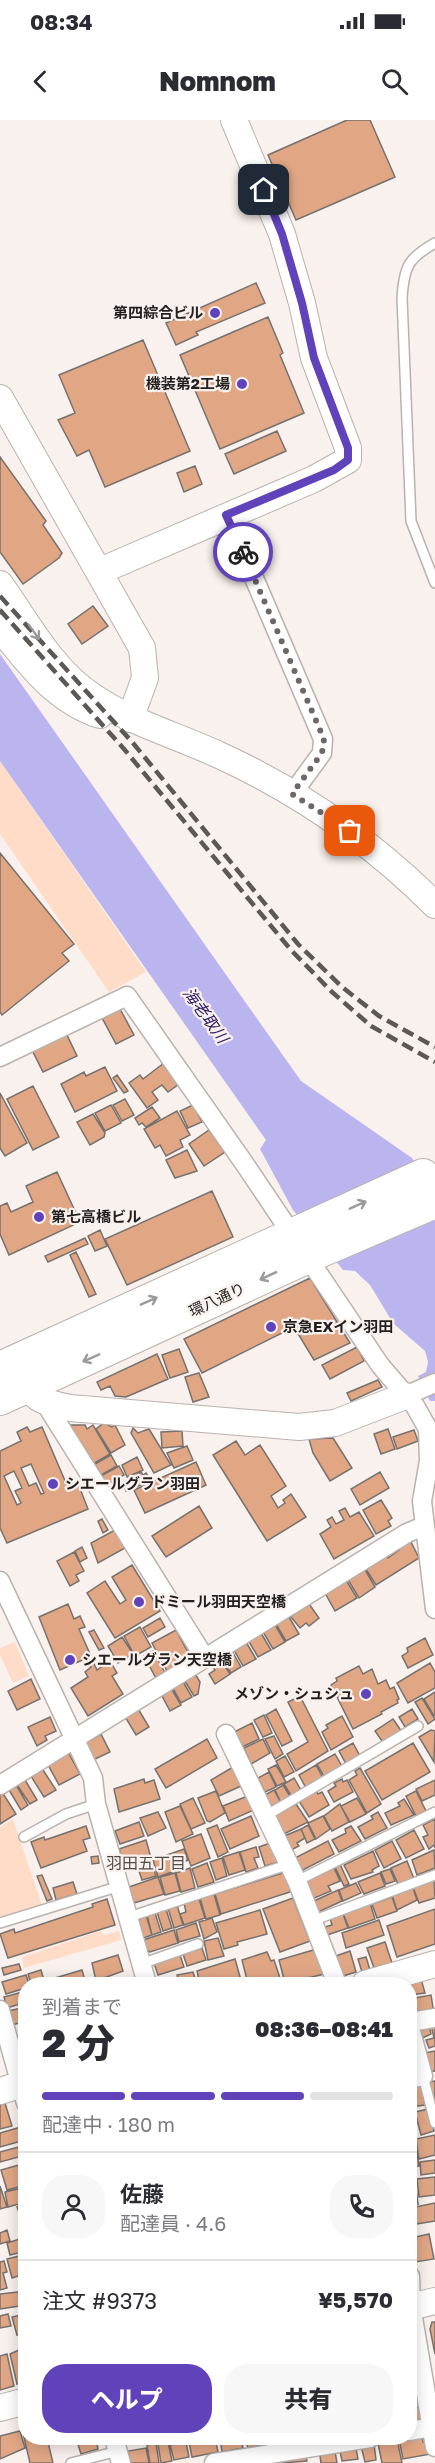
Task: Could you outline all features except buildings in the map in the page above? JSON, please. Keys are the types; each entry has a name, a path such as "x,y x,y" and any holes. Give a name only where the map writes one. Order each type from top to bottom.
{"highway":[{"name":"環八通り","path":"17,1384 306,1243 429,1189"}],"street":[{"path":"100,571 334,470 348,460 348,448 314,358 302,303 282,234 234,120"},
{"path":"0,398 100,571 144,657 145,678 130,719"},
{"path":"226,515 324,739 322,753 292,794"},
{"path":"0,584 51,656 70,678 91,696 130,719 219,755 292,794 368,844 435,905"},
{"path":"0,628 35,671 59,694 86,710 104,716 130,719"},
{"path":"0,1057 127,996 306,1243 380,1365 421,1389"},
{"path":"17,1384 157,1416 299,1427 335,1423 421,1389"},
{"path":"17,1384 205,1658"},
{"path":"421,1389 415,1406 428,1429 429,1461 422,1501 435,1609"},
{"path":"0,1785 407,1533 424,1526"},
{"path":"0,1581 4,1599 93,1778 96,1804 145,1977"},
{"path":"226,1734 293,1872 334,1977"},
{"path":"390,1977 435,1964"},
{"path":"0,2010 18,2090"},
{"path":"417,2021 435,2018"},
{"path":"419,2305 435,2447"},
{"path":"0,2408 18,2403"},
{"path":"417,2430 432,2427"},
{"path":"214,2463 326,2445"}],"lane":[{"path":"435,243 408,263 403,276 402,298 411,521 435,583"},
{"path":"267,1815 418,1726"},
{"path":"24,1837 66,1814 96,1804"},
{"path":"129,1917 293,1872 435,1812"},
{"path":"312,1921 435,1875"},
{"path":"0,1923 120,1886"},
{"path":"141,1964 198,1944"},
{"path":"417,2080 435,2123"},
{"path":"71,2463 118,2450"}],"shaded area":[{"path":"0,761 146,972 109,992 0,834"},
{"path":"15,1642 29,1676 13,1683 0,1655 0,1648"},
{"path":"13,1819 42,1905 0,1918 0,1827"},
{"path":"101,1931 104,1935 119,1931 121,1940 24,1968 22,1957"}],"water":[{"name":"海老取川","path":"0,654 301,1081 412,1158 435,1193 435,1401 430,1401 418,1376 426,1372 428,1362 425,1351 393,1323 370,1285 355,1271 343,1270 293,1210 260,1149 266,1140 0,761"}],"railway":[{"path":"0,596 133,743 298,944 342,987 379,1016 435,1047"},
{"path":"0,610 124,749 291,950 332,992 371,1026 435,1062"}],"way so far":[{"path":"243,552 324,739 322,753 292,794 350,831"}],"place":[{"name":"第四綜合ビル","path":"215,313"},
{"name":"機装第2工場","path":"242,384"},
{"name":"第七高橋ビル","path":"39,1217"},
{"name":"京急EXイン羽田","path":"271,1327"},
{"name":"シエールグラン羽田","path":"53,1484"},
{"name":"ドミール羽田天空橋","path":"139,1602"},
{"name":"シエールグラン天空橋","path":"70,1660"},
{"name":"メゾン・シュシュ","path":"366,1694"}],"district":[{"name":"羽田五丁目","path":"146,1863"}],"route":[{"path":"243,552 226,515 334,470 348,460 348,448 314,358 302,303 282,234 264,190"}]}
